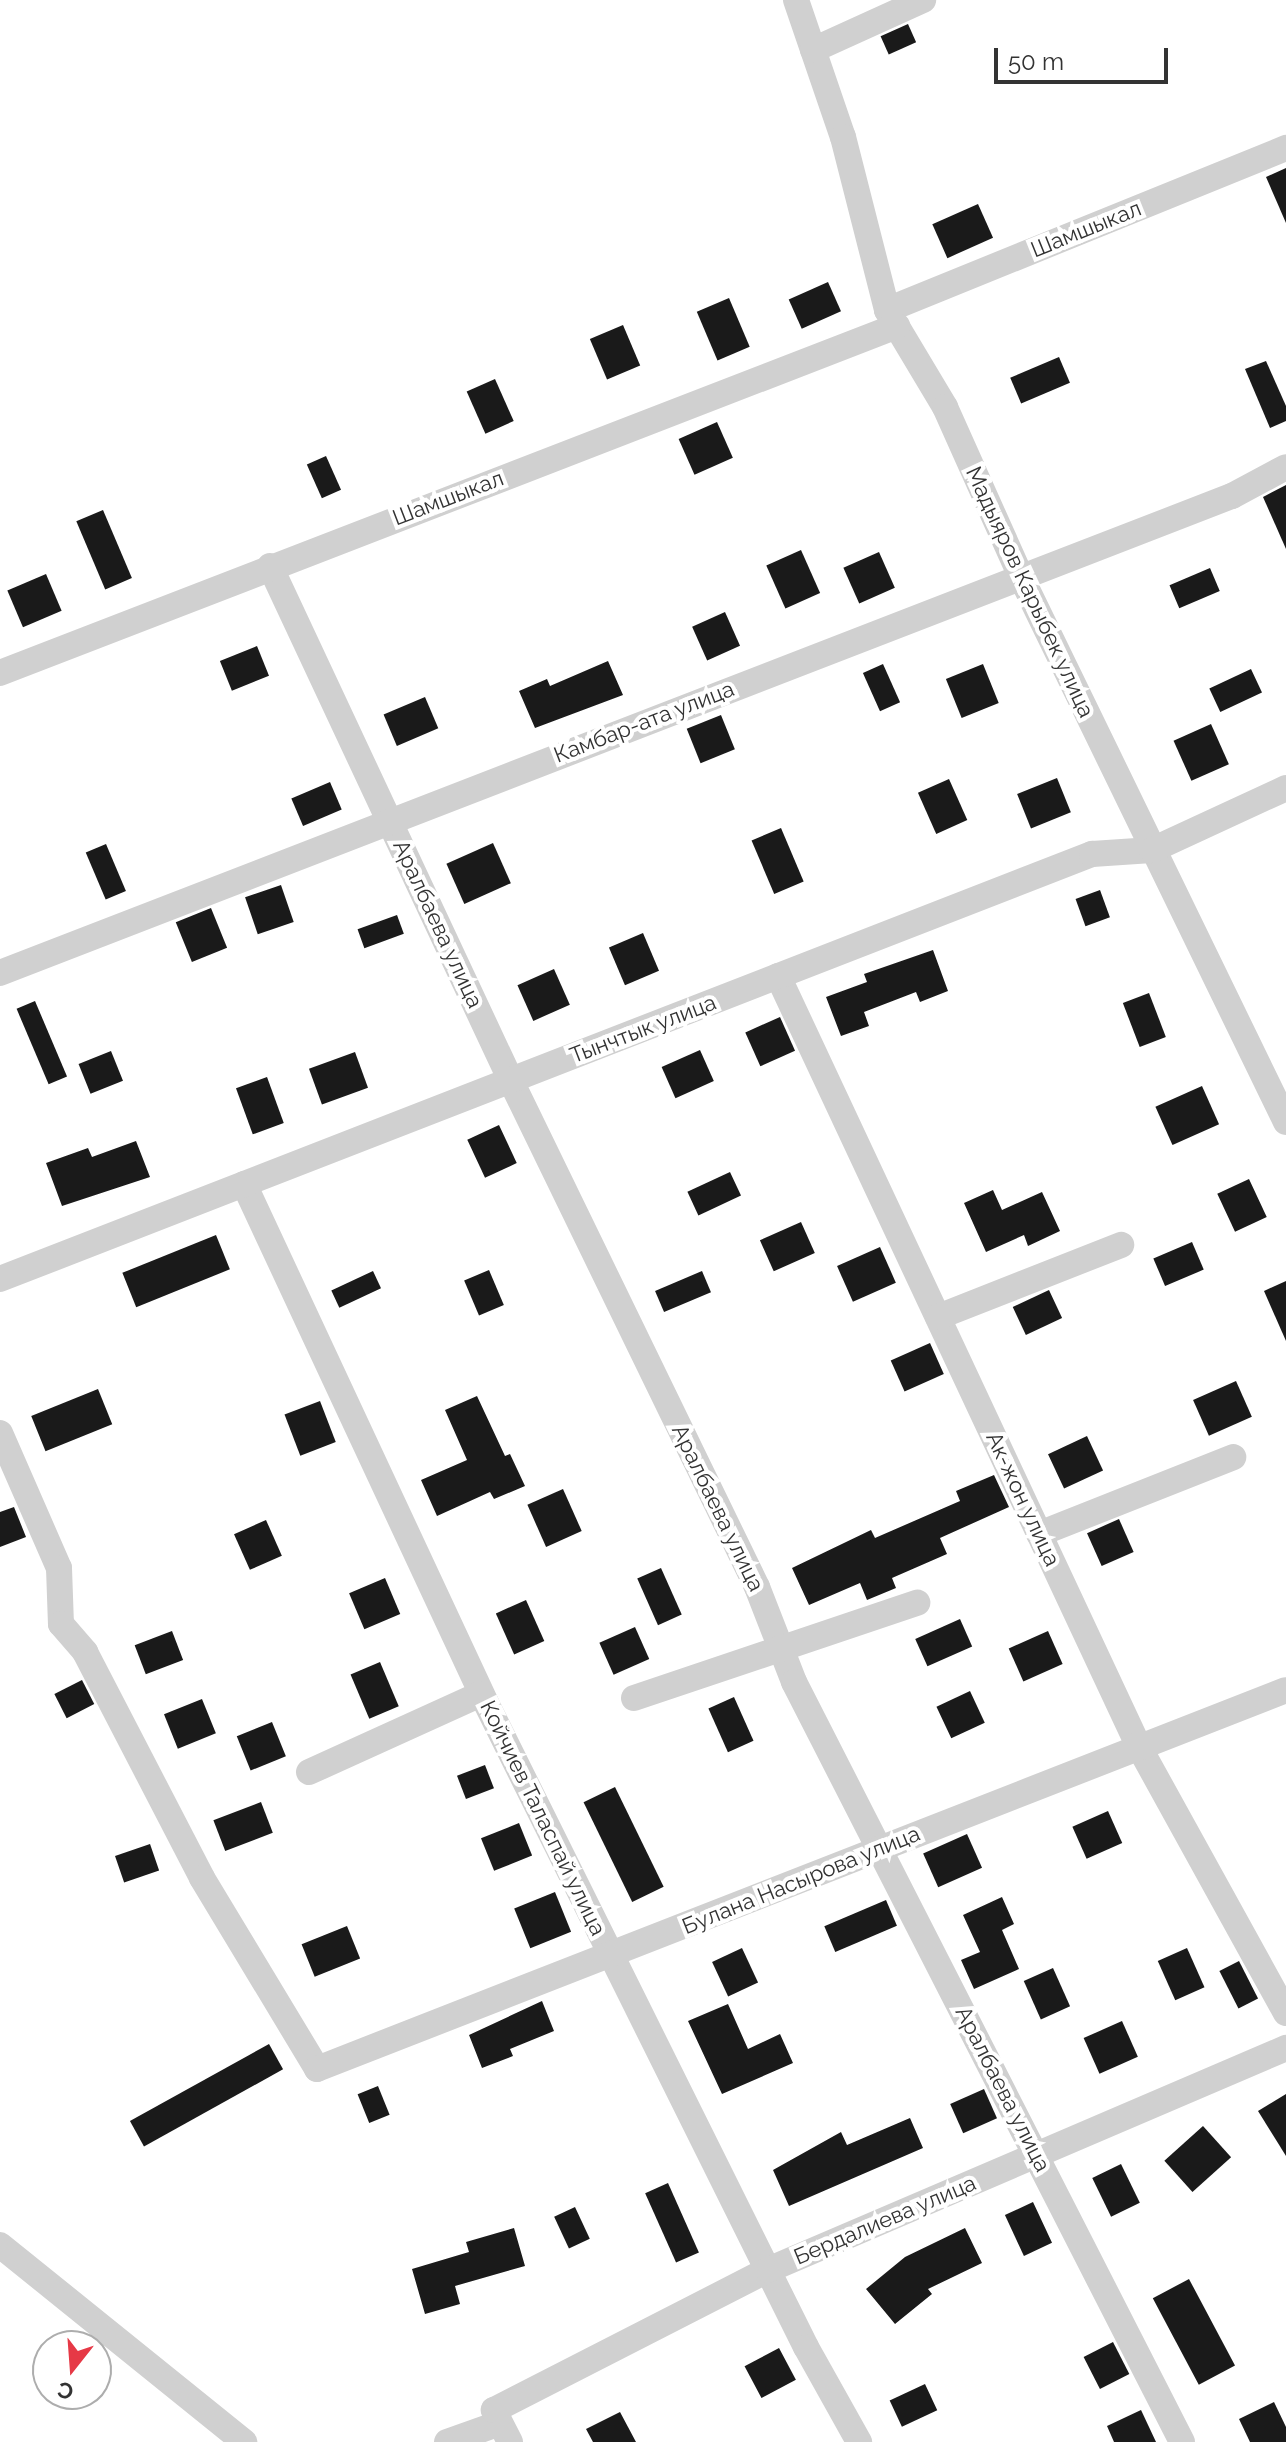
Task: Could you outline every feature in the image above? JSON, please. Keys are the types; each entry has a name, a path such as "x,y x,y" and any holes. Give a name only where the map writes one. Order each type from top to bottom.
{"street":[{"name":"Мадыяров Карыбек улица","path":"796,0 843,137 892,318 945,407 1021,577 1152,850 1282,1104"},
{"path":"813,50 923,0"},
{"name":"Шамшыкал","path":"0,673 892,318 1286,148"},
{"name":"Камбар-ата улица","path":"0,973 1232,496 1286,467"},
{"name":"Аралбаева улица","path":"270,566 511,1081 757,1587 781,1650 1182,2442"},
{"name":"Тынчтык улица","path":"0,1279 1092,854 1152,850 1286,788"},
{"name":"Ак-жон улица","path":"778,976 1138,1745 1286,2013"},
{"name":"Койчиев Таласпай улица","path":"244,1184 481,1694 768,2270 859,2442"},
{"path":"938,1317 1121,1245"},
{"name":"Булана Насырова улица","path":"0,1433 59,1568 61,1624 85,1652 202,1878 317,2069 611,1956 1138,1745 1286,1690"},
{"path":"1039,1534 1233,1457"},
{"path":"634,1698 917,1603"},
{"path":"309,1772 481,1694"},
{"name":"Бердалиева улица","path":"447,2442 501,2425 768,2270 1286,2048"},
{"path":"0,2245 244,2442"}],"building":[{"path":"908,24 916,42 889,54 881,36"},
{"path":"1286,168 1286,223 1266,177"},
{"path":"978,204 993,238 947,258 932,224"},
{"path":"828,282 841,311 802,329 789,299"},
{"path":"729,298 750,347 717,360 697,312"},
{"path":"623,325 640,366 607,380 590,339"},
{"path":"1059,357 1070,383 1021,403 1010,378"},
{"path":"1266,361 1286,406 1286,421 1270,428 1245,369"},
{"path":"495,379 514,421 485,434 467,392"},
{"path":"717,422 733,458 694,475 679,439"},
{"path":"326,456 341,490 322,498 307,465"},
{"path":"1286,485 1286,549 1263,497"},
{"path":"103,510 132,578 105,589 76,521"},
{"path":"801,550 820,593 785,608 766,565"},
{"path":"879,552 895,588 859,603 843,568"},
{"path":"1210,568 1220,591 1179,608 1169,585"},
{"path":"46,574 62,611 23,627 7,590"},
{"path":"725,612 740,646 707,660 692,627"},
{"path":"257,646 269,676 232,691 220,661"},
{"path":"608,661 623,695 535,728 519,691 547,679 550,686"},
{"path":"883,664 900,702 880,711 863,673"},
{"path":"983,664 999,703 962,718 946,679"},
{"path":"1251,669 1262,693 1220,712 1209,688"},
{"path":"425,697 438,728 397,746 384,715"},
{"path":"721,715 735,749 701,763 687,729"},
{"path":"1211,724 1229,764 1191,781 1174,741"},
{"path":"1057,778 1071,812 1031,828 1017,794"},
{"path":"949,779 967,820 936,834 918,793"},
{"path":"330,782 342,810 303,826 291,798"},
{"path":"781,828 804,881 774,894 752,841"},
{"path":"493,843 511,883 464,904 446,864"},
{"path":"106,844 126,891 106,900 86,853"},
{"path":"281,885 294,922 258,934 245,897"},
{"path":"1100,890 1110,917 1085,926 1076,899"},
{"path":"211,908 227,948 192,962 176,922"},
{"path":"397,915 404,934 364,948 358,929"},
{"path":"643,933 659,971 625,985 609,947"},
{"path":"933,950 948,991 920,1002 916,992 864,1012 869,1026 841,1036 826,997 867,982 864,974"},
{"path":"554,969 570,1005 533,1021 517,985"},
{"path":"1149,993 1166,1037 1140,1047 1123,1003"},
{"path":"35,1001 67,1076 49,1084 17,1009"},
{"path":"780,1017 795,1051 760,1066 745,1032"},
{"path":"700,1050 714,1081 675,1098 662,1067"},
{"path":"111,1051 123,1081 91,1094 79,1064"},
{"path":"355,1052 368,1088 322,1104 309,1069"},
{"path":"267,1077 284,1123 253,1134 236,1088"},
{"path":"1202,1086 1219,1124 1172,1145 1155,1107"},
{"path":"499,1125 517,1163 485,1178 467,1140"},
{"path":"136,1141 150,1177 62,1206 46,1163 88,1148 92,1157"},
{"path":"730,1172 741,1196 698,1215 687,1192"},
{"path":"1249,1179 1267,1217 1235,1232 1217,1194"},
{"path":"993,1190 1002,1210 1042,1192 1060,1231 1028,1246 1024,1235 986,1252 964,1203"},
{"path":"801,1222 815,1253 774,1271 760,1240"},
{"path":"216,1235 230,1269 136,1307 122,1273"},
{"path":"1192,1242 1204,1270 1165,1286 1153,1258"},
{"path":"880,1247 896,1283 853,1302 837,1266"},
{"path":"489,1270 504,1305 479,1316 464,1281"},
{"path":"373,1271 381,1288 339,1308 331,1290"},
{"path":"702,1271 711,1292 664,1312 655,1291"},
{"path":"1286,1281 1286,1341 1264,1291"},
{"path":"1049,1290 1062,1318 1026,1335 1013,1307"},
{"path":"930,1343 944,1374 905,1392 891,1360"},
{"path":"1236,1381 1252,1417 1209,1436 1193,1400"},
{"path":"98,1389 112,1424 45,1451 31,1416"},
{"path":"477,1396 505,1456 510,1454 525,1486 494,1499 490,1492 437,1516 421,1480 467,1460 445,1410"},
{"path":"320,1401 336,1442 300,1456 285,1415"},
{"path":"1087,1436 1103,1470 1064,1489 1048,1454"},
{"path":"994,1475 1009,1507 940,1538 947,1554 892,1578 896,1588 867,1600 860,1583 809,1605 792,1568 871,1530 875,1538 960,1501 956,1491"},
{"path":"563,1489 582,1531 546,1547 527,1505"},
{"path":"14,1507 26,1537 0,1547 0,1512"},
{"path":"1119,1519 1134,1552 1102,1566 1087,1533"},
{"path":"266,1520 282,1556 250,1570 234,1534"},
{"path":"661,1568 682,1615 658,1625 637,1579"},
{"path":"385,1578 400,1614 364,1629 349,1593"},
{"path":"526,1600 544,1641 514,1655 496,1613"},
{"path":"960,1619 972,1646 927,1666 915,1639"},
{"path":"635,1627 649,1659 614,1675 599,1643"},
{"path":"172,1631 183,1660 146,1674 135,1645"},
{"path":"1048,1631 1063,1664 1023,1681 1009,1648"},
{"path":"380,1662 399,1706 369,1719 351,1675"},
{"path":"82,1680 94,1704 67,1718 54,1694"},
{"path":"970,1691 985,1723 951,1738 936,1707"},
{"path":"734,1697 754,1741 728,1752 708,1708"},
{"path":"202,1699 216,1733 178,1749 164,1714"},
{"path":"272,1722 286,1756 251,1771 237,1736"},
{"path":"485,1765 494,1788 466,1799 457,1776"},
{"path":"615,1787 664,1887 632,1902 584,1802"},
{"path":"261,1802 273,1833 225,1851 213,1820"},
{"path":"1108,1811 1122,1843 1087,1859 1072,1827"},
{"path":"519,1823 532,1855 494,1871 481,1838"},
{"path":"967,1834 982,1868 938,1887 923,1854"},
{"path":"150,1844 159,1870 124,1883 115,1856"},
{"path":"555,1892 571,1932 530,1948 514,1908"},
{"path":"1002,1897 1014,1924 1002,1930 1019,1969 974,1989 961,1960 980,1952 963,1915"},
{"path":"886,1900 897,1926 835,1952 824,1926"},
{"path":"347,1926 360,1958 315,1977 302,1944"},
{"path":"742,1948 758,1982 728,1996 712,1962"},
{"path":"1187,1948 1204,1987 1175,2000 1158,1961"},
{"path":"1239,1961 1258,1998 1238,2008 1219,1971"},
{"path":"1053,1968 1070,2006 1041,2019 1024,1981"},
{"path":"542,2001 554,2031 510,2049 513,2056 482,2068 469,2035"},
{"path":"728,2004 748,2049 780,2034 793,2063 722,2094 688,2021"},
{"path":"1122,2021 1138,2057 1099,2074 1084,2038"},
{"path":"269,2044 283,2069 144,2146 130,2121"},
{"path":"378,2086 390,2115 369,2123 358,2094"},
{"path":"984,2089 997,2118 963,2133 950,2104"},
{"path":"1286,2094 1286,2156 1258,2111"},
{"path":"910,2118 923,2148 789,2206 773,2170 841,2132 847,2145"},
{"path":"1203,2126 1231,2157 1192,2192 1164,2161"},
{"path":"1121,2164 1140,2203 1111,2217 1092,2178"},
{"path":"668,2183 699,2252 676,2263 645,2193"},
{"path":"1033,2202 1052,2243 1024,2256 1005,2215"},
{"path":"575,2207 590,2239 569,2248 554,2217"},
{"path":"514,2228 525,2266 455,2286 460,2304 425,2314 412,2269 469,2252 466,2242"},
{"path":"965,2228 982,2263 928,2289 932,2294 895,2324 866,2289 905,2257"},
{"path":"1189,2279 1235,2366 1199,2385 1153,2298"},
{"path":"1113,2342 1129,2374 1100,2389 1084,2357"},
{"path":"779,2348 796,2380 761,2398 745,2366"},
{"path":"925,2384 937,2410 902,2427 890,2400"},
{"path":"1274,2402 1286,2427 1286,2442 1250,2442 1239,2419"},
{"path":"1141,2410 1156,2442 1114,2442 1107,2426"},
{"path":"620,2412 636,2442 593,2442 586,2429"}]}
